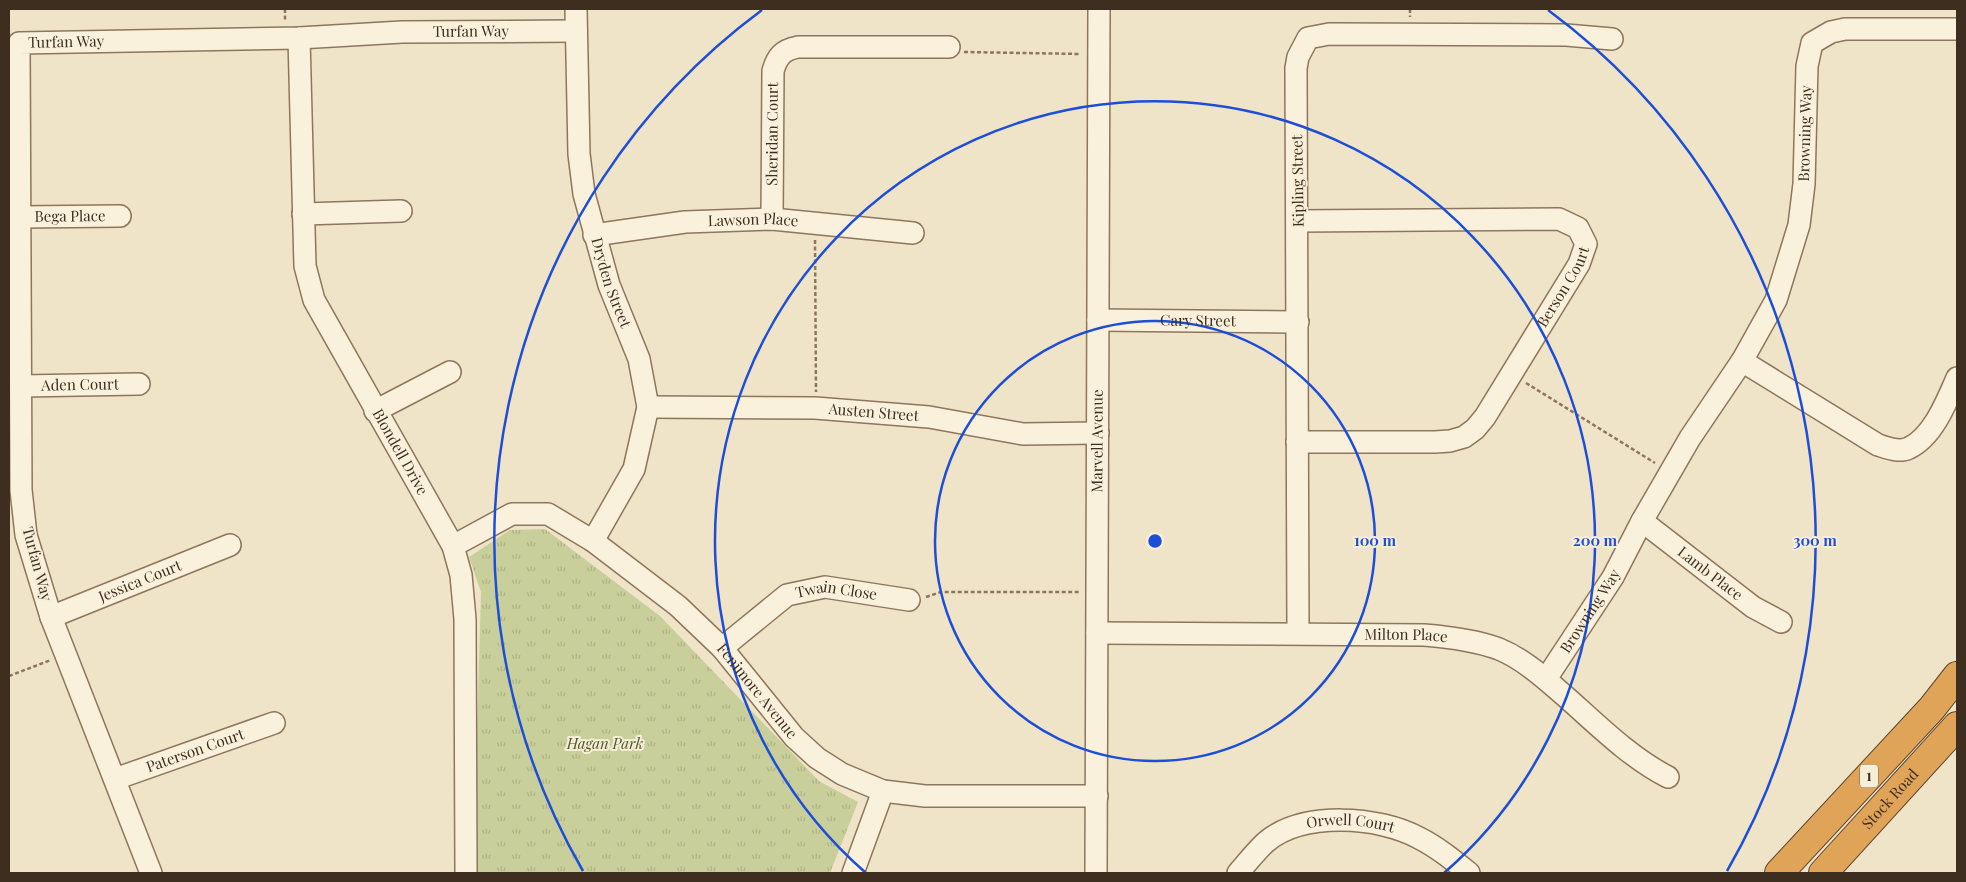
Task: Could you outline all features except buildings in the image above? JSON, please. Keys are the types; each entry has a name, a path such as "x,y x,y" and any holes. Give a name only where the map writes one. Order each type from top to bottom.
{"highway":[{"name":"Stock Road","path":"1780,873 1932,708 1957,676"},
{"name":"Stock Road","path":"1823,873 1957,726"}],"street":[{"name":"Dryden Street","path":"576,9 579,154 584,194 609,285 639,359 648,407 634,468 593,541"},
{"name":"Marvell Avenue","path":"1100,9 1097,633 1097,796 1100,873"},
{"name":"Browning Way","path":"1546,680 1613,577 1690,438 1742,361 1776,300 1794,250 1800,225 1804,184 1806,66 1812,43 1832,32 1845,29 1957,29"},
{"name":"Turfan Way","path":"152,873 51,616 26,535 21,490 19,43 299,38 402,32 576,31"},
{"name":"Kipling Street","path":"1298,633 1296,68 1298,57 1308,38 1317,34 1566,34 1612,39"},
{"name":"Blondell Drive","path":"299,38 305,266 314,300 375,412 453,546 461,575 465,620 466,873"},
{"name":"Sheridan Court","path":"772,219 773,71 777,48 948,47"},
{"path":"303,214 400,211"},
{"name":"Bega Place","path":"20,217 120,216"},
{"name":"Lawson Place","path":"594,235 685,222 772,219 913,233"},
{"name":"Berson Court","path":"1297,442 1450,442 1464,437 1474,429 1512,375 1578,264 1586,244 1578,228 1559,219 1298,221"},
{"name":"Cary Street","path":"1098,320 1298,322"},
{"path":"1742,361 1878,445 1898,450 1908,449 1923,438 1957,378"},
{"path":"375,412 450,372"},
{"name":"Aden Court","path":"21,386 139,384"},
{"name":"Austen Street","path":"648,407 752,406 815,408 930,417 1023,434 1098,433"},
{"name":"Fenimore Avenue","path":"453,546 512,514 548,514 593,541 678,606 722,648 794,737 817,758 842,774 883,791 925,796 1097,796"},
{"name":"Lamb Place","path":"1642,522 1753,607 1781,622"},
{"name":"Jessica Court","path":"51,616 230,545"},
{"name":"Twain Close","path":"722,648 787,595 825,587 909,600"},
{"name":"Milton Place","path":"1097,633 1298,633 1456,638 1500,649 1525,663 1645,765 1668,777"},
{"name":"Paterson Court","path":"115,779 274,723"},
{"path":"854,873 883,791"},
{"name":"Orwell Court","path":"1238,873 1266,842 1278,834 1313,822 1332,820 1400,830 1418,837 1441,851 1469,873"}],"path":[{"path":"948,47 966,53 1099,54"},
{"path":"815,408 816,223"},
{"path":"1512,375 1671,472"},
{"path":"909,600 941,592 1084,592"},
{"path":"9,676 66,655"}],"green space":[{"name":"Hagan Park","path":"545,529 660,616 819,781 858,802 830,873 473,873 481,592 469,557 510,530"}]}
